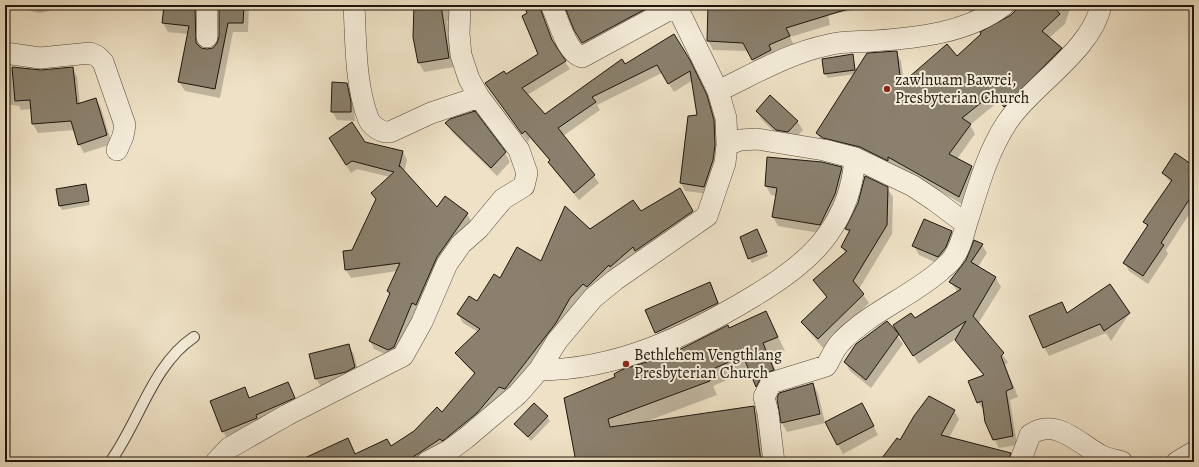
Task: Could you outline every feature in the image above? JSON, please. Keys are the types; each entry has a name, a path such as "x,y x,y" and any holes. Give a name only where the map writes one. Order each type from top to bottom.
{"street":[{"path":"207,5 208,37"},
{"path":"354,5 357,71 368,120 376,128 385,133 390,132 431,113 479,97"},
{"path":"216,462 229,448 287,415 403,356 422,322 447,264 461,244 478,229 503,199 524,186 527,174 519,150 479,97 469,78 461,55 459,34 460,5"},
{"path":"427,462 450,450 518,394 539,370 557,341 592,298 615,280 707,216 725,163 727,145 726,118 718,91 676,6 582,57 572,51 562,32 552,5"},
{"path":"718,91 799,51 830,44 895,39 941,32 989,16 1004,5"},
{"path":"774,462 768,413 764,397 771,383 826,366 841,341 888,306 923,285 953,259 959,249 982,173 1006,124 1025,99 1060,66 1089,33 1100,13 1101,5"},
{"path":"5,53 40,58 72,56 85,53 97,56 102,62 125,125 123,136 117,150"},
{"path":"727,145 740,140 757,139 817,149 855,158 912,186 934,200 966,224"},
{"path":"539,370 560,370 605,363 653,347 697,330 779,281 828,236 840,215 848,195 855,158"},
{"path":"1020,462 1030,435 1040,430 1048,429 1065,432 1103,457 1122,462"},
{"path":"1177,462 1194,452"}],"lane":[{"path":"110,462 122,446 161,372 185,342 194,336"}],"building":[{"path":"219,5 244,5 243,23 228,23 215,89 178,82 189,26 162,23 164,6 195,9 196,43 201,48 207,49 213,48 219,37"},
{"path":"414,5 441,5 449,58 418,63 413,37"},
{"path":"524,5 539,5 552,40 566,61 522,88 545,114 622,59 625,64 674,34 690,60 707,95 714,120 715,145 713,160 704,187 680,183 688,116 697,115 690,71 668,84 657,65 592,97 596,102 558,128 595,175 574,193 548,162 550,160 525,131 522,134 485,83 504,71 506,74 538,54 522,16 527,13"},
{"path":"564,5 653,5 582,43 574,30"},
{"path":"708,5 847,5 848,9 786,28 790,36 769,45 771,50 752,60 743,43 707,41"},
{"path":"1016,5 1052,5 1060,14 1042,31 1062,48 1004,107 993,93 962,118 971,124 949,154 972,166 959,197 888,157 888,161 860,147 823,138 816,133 867,53 897,51 901,84 947,44 957,56 981,34 980,32 1011,15 1015,11"},
{"path":"853,54 855,70 824,74 822,59"},
{"path":"12,67 41,70 73,67 77,104 96,98 107,135 78,145 71,121 32,124 30,100 15,101"},
{"path":"332,82 347,83 351,102 351,112 331,112"},
{"path":"770,95 798,121 788,132 776,130 756,111"},
{"path":"475,111 506,152 491,168 445,123 450,119"},
{"path":"352,122 365,142 403,151 399,167 400,166 437,207 445,196 468,213 437,257 416,305 412,303 394,347 388,350 369,341 390,293 387,291 400,263 345,270 343,251 352,250 376,199 371,193 394,172 352,161 346,165 329,138"},
{"path":"1175,153 1194,166 1194,192 1161,243 1164,245 1143,276 1123,263 1148,225 1143,222 1172,180 1162,173"},
{"path":"767,157 822,162 842,167 835,194 820,225 772,217 777,188 765,186"},
{"path":"865,176 888,187 887,225 853,281 864,294 818,339 801,322 827,297 813,280 847,251 841,247 850,230 845,229 858,203"},
{"path":"86,184 89,201 59,206 56,189"},
{"path":"680,188 693,211 635,251 633,247 610,267 609,265 587,287 583,284 570,298 556,323 505,389 499,387 477,413 444,440 442,441 440,439 407,461 404,457 397,460 398,462 296,462 348,438 355,454 387,439 391,446 414,431 437,407 442,412 475,373 455,353 480,329 457,314 469,296 477,301 494,274 500,278 517,247 541,261 565,206 590,229 633,200 641,211"},
{"path":"924,219 952,231 946,247 938,257 912,246"},
{"path":"757,229 767,252 748,259 740,237"},
{"path":"974,240 983,244 971,262 996,277 973,316 1004,353 1001,356 1013,388 1006,391 1013,436 993,440 985,422 982,401 977,403 968,381 984,375 955,340 966,321 913,356 893,325 911,313 915,318 961,289 949,282 966,260"},
{"path":"710,282 718,303 655,333 645,310"},
{"path":"1110,284 1130,313 1104,331 1100,324 1043,348 1029,316 1062,302 1067,313"},
{"path":"766,311 778,337 763,343 774,370 763,374 756,387 743,356 706,372 710,381 608,419 610,427 754,406 761,462 576,462 564,398 615,377 614,374 621,370 656,359 683,348 728,325 729,328"},
{"path":"887,321 899,334 866,380 844,362 856,344"},
{"path":"349,344 355,367 346,372 315,379 309,354"},
{"path":"288,382 295,398 256,415 257,418 222,432 210,401 245,387 249,398"},
{"path":"813,383 820,414 781,423 777,398 779,393"},
{"path":"929,396 955,410 941,435 1011,453 1008,462 879,462 897,438 900,440 914,416"},
{"path":"534,403 548,416 528,437 514,424"},
{"path":"862,403 874,426 837,445 825,422"}],"place":[{"name":"zawlnuam Bawrei, Presbyterian Church","path":"887,89"},
{"name":"Bethlehem Vengthlang Presbyterian Church","path":"626,364"}]}
